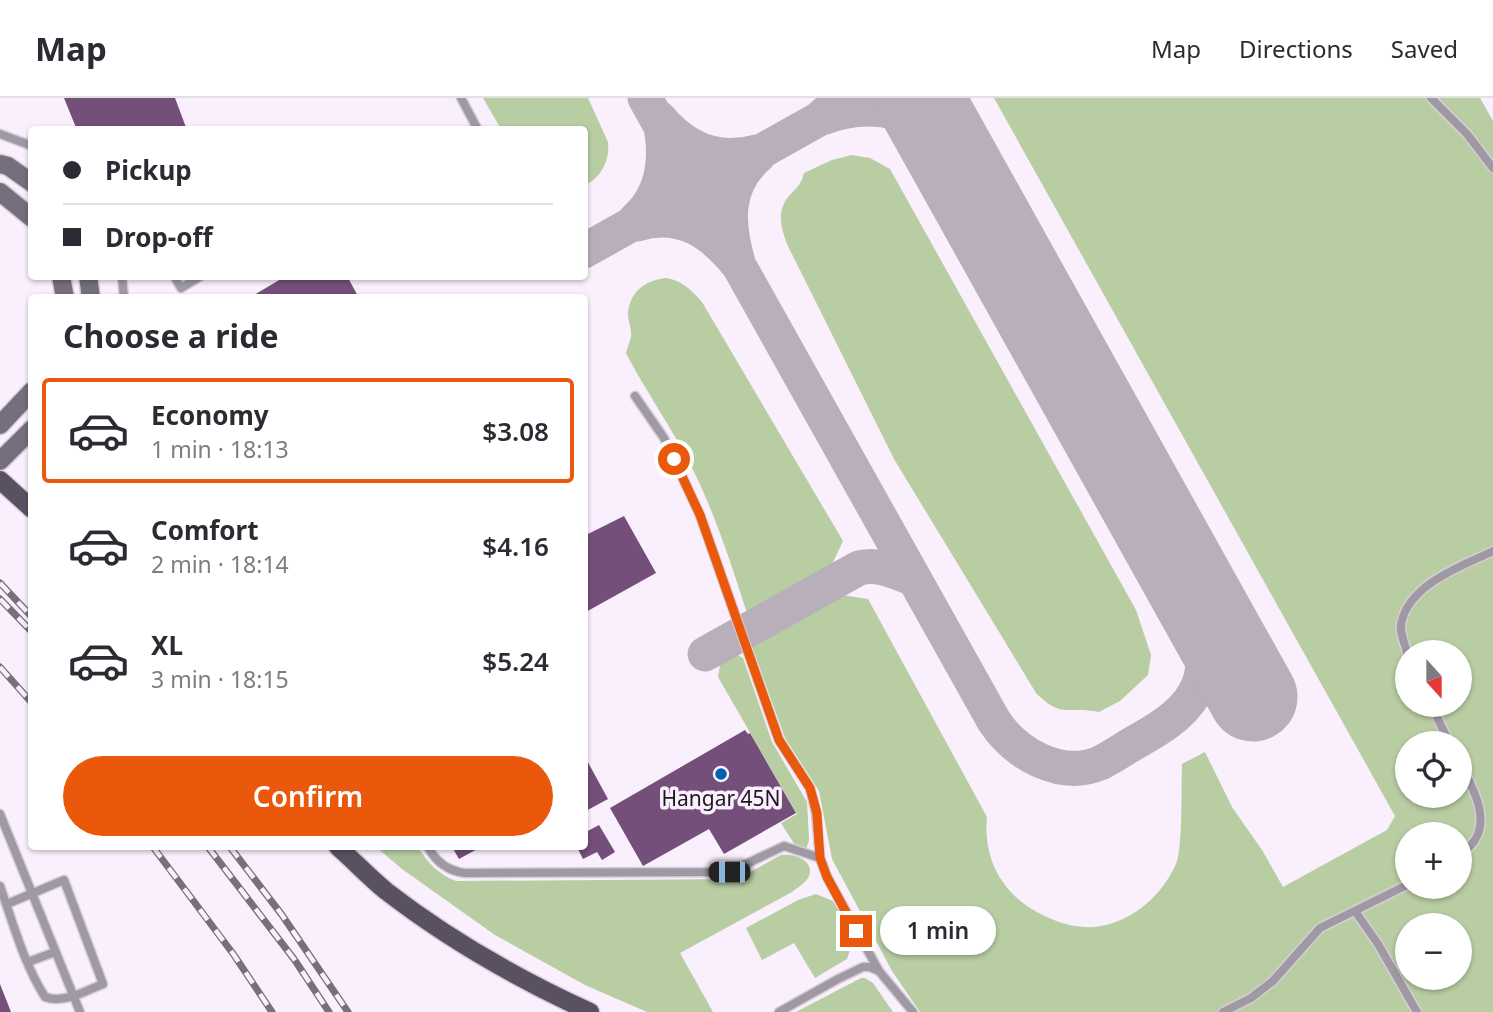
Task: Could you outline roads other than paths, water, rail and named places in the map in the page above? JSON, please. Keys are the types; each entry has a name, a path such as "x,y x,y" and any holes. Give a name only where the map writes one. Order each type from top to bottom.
{"main road":[{"path":"0,164 8,166 28,180"},
{"path":"0,192 28,215"},
{"path":"0,425 28,395"},
{"path":"0,461 28,433"},
{"path":"0,480 28,505"},
{"path":"341,850 383,888 445,932 535,987 590,1012"}],"lane":[{"path":"461,98 476,126"},
{"path":"1432,98 1468,134 1493,168"},
{"path":"0,134 28,144"},
{"path":"176,280 181,288 194,280"},
{"path":"635,397 664,438 700,515 779,740 810,788 817,813 820,858 827,877 879,971 913,1012"},
{"path":"1404,640 1402,620 1413,600 1453,570 1493,551"},
{"path":"1472,787 1480,815 1472,843"},
{"path":"0,814 4,839 80,1012"},
{"path":"430,850 446,868 465,873 729,872 784,846 820,858"},
{"path":"0,886 28,962 45,997 52,1000 103,984 64,880 7,904"},
{"path":"1223,1012 1251,998 1273,981 1320,928 1395,891"},
{"path":"1355,911 1378,944 1417,1012"},
{"path":"28,962 55,952"},
{"path":"779,1012 863,967 879,971"}],"railway":[{"path":"0,583 28,613"},
{"path":"0,599 28,628"},
{"path":"0,667 28,698"},
{"path":"155,850 234,955 272,1012"},
{"path":"210,850 294,959 329,1012"},
{"path":"232,850 282,915 348,1012"}],"place":[{"name":"Hangar 45N","path":"721,774"}]}
